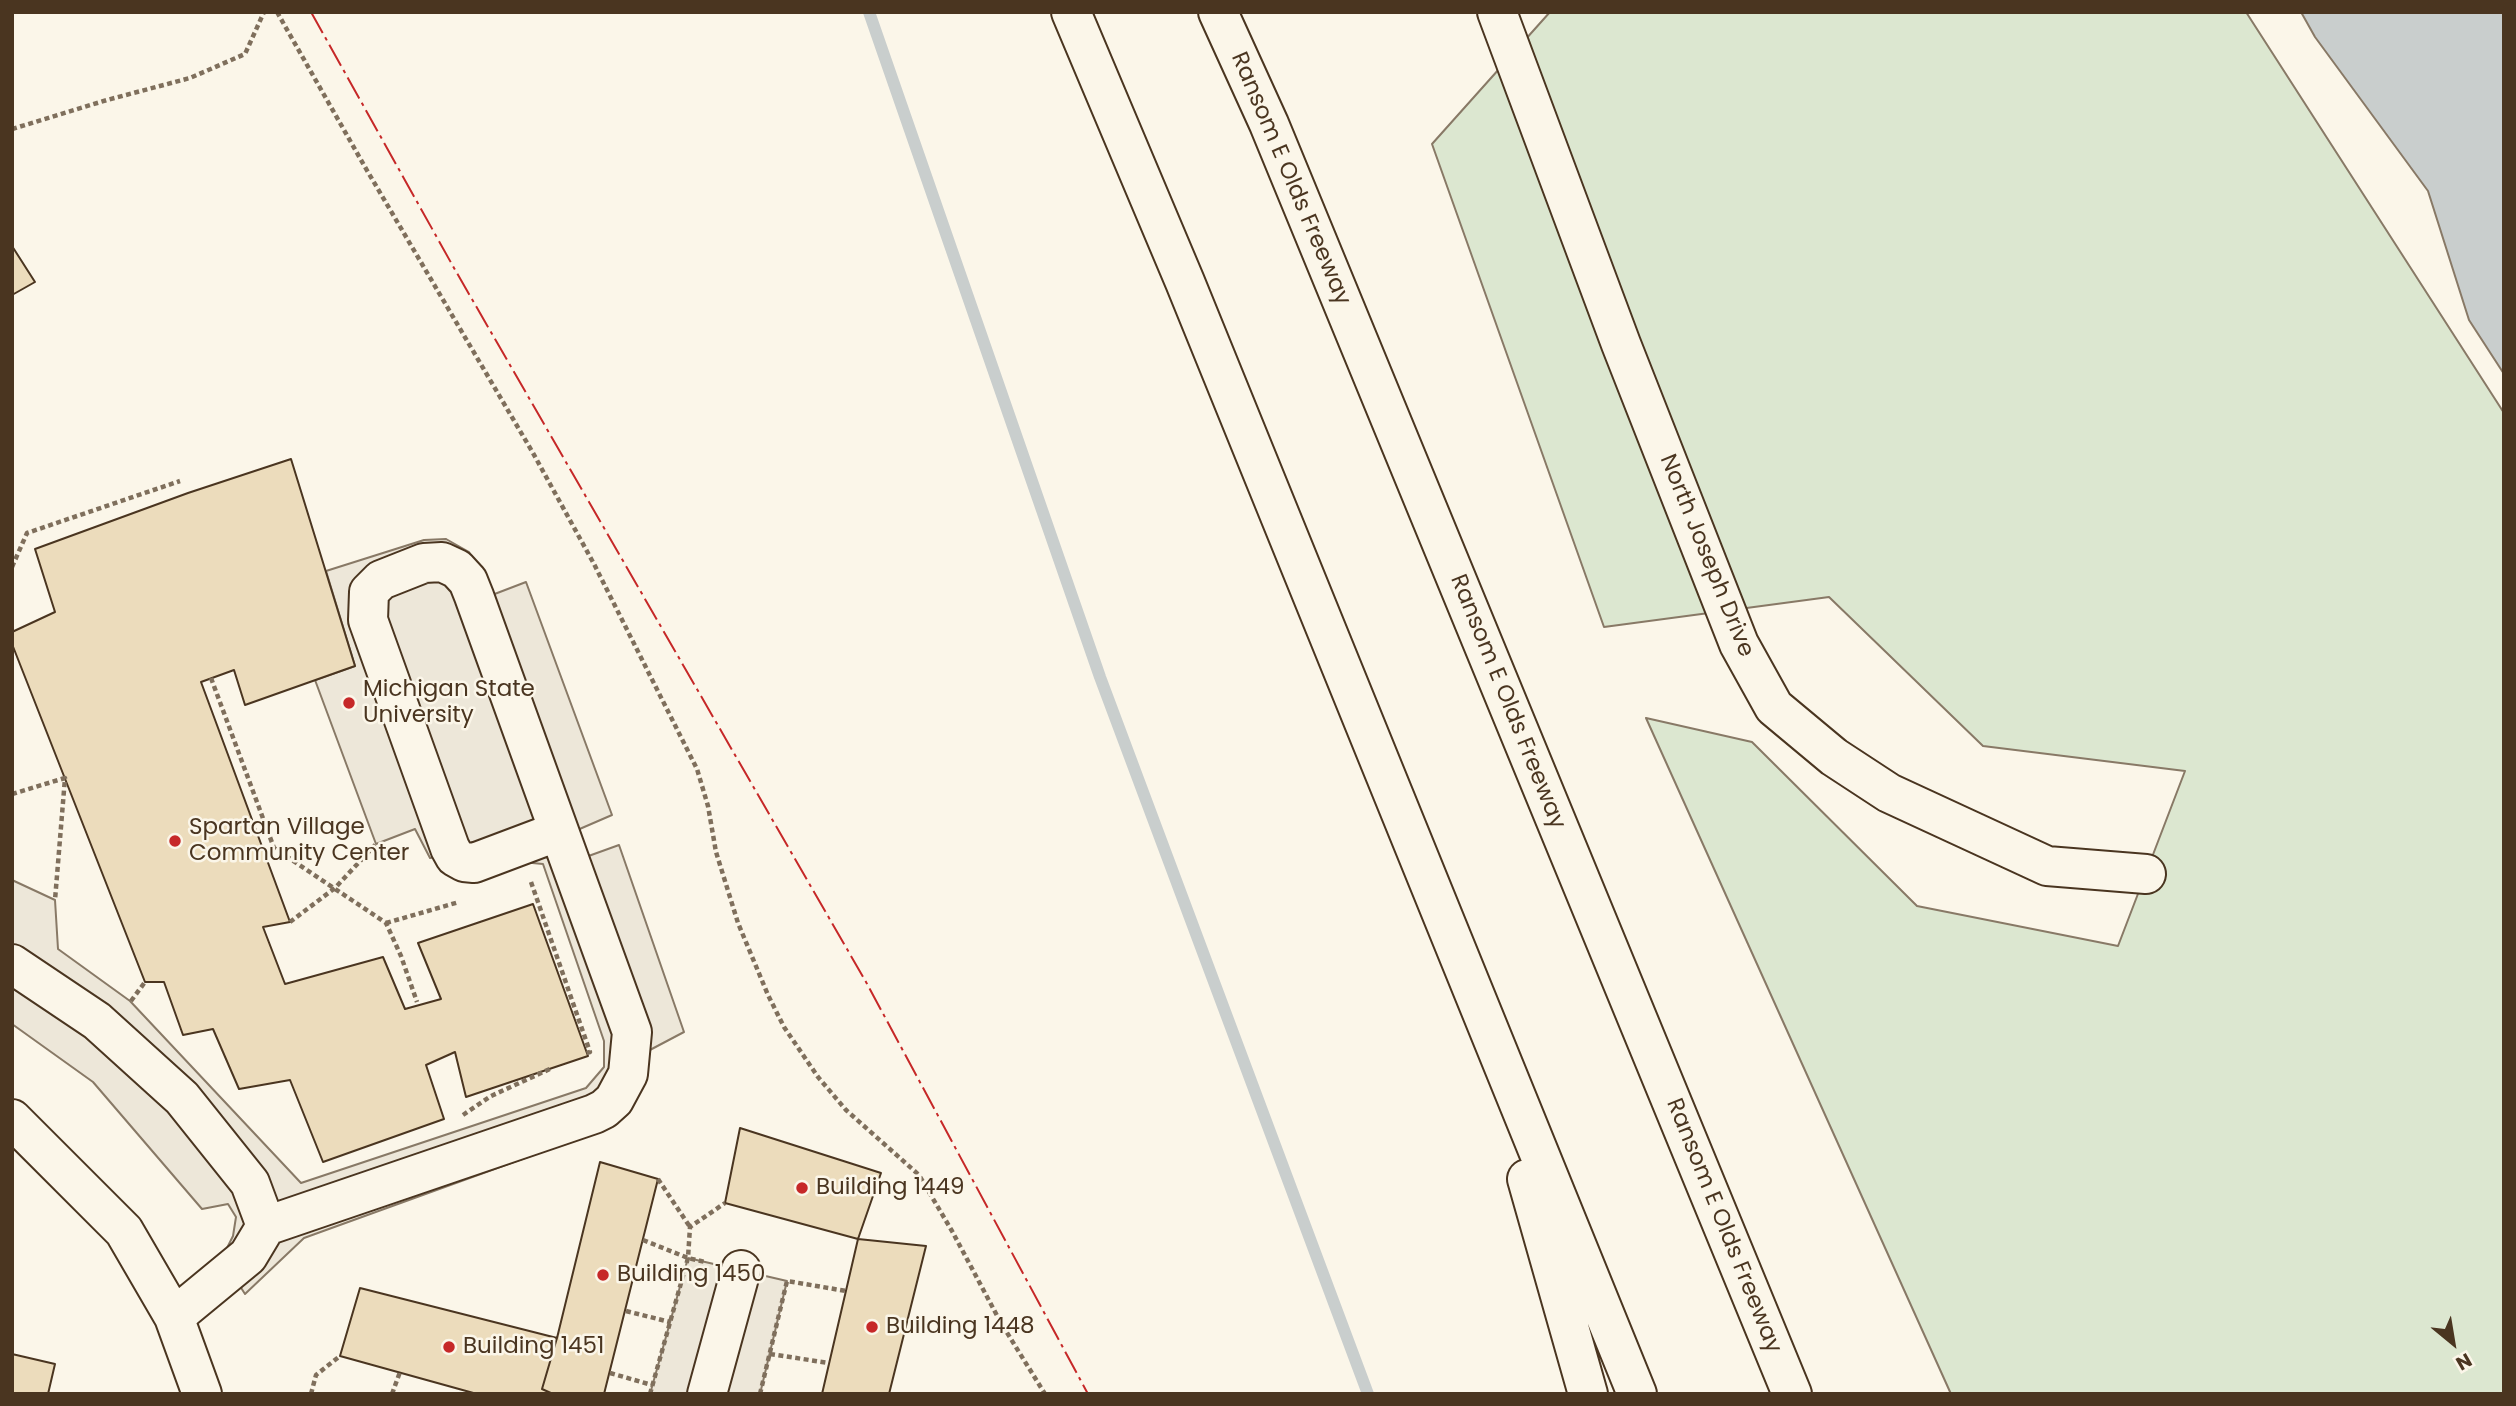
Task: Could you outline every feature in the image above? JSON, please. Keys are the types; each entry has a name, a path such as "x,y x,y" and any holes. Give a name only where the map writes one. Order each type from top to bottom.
{"main road":[{"path":"1072,12 1191,295 1637,1394"},
{"name":"Ransom E Olds Freeway","path":"1218,12 1269,124 1792,1394"},
{"name":"North Joseph Drive","path":"1497,12 1620,344 1734,631 1774,707 1834,757 1889,793 2047,866 2146,874"},
{"path":"174,1317 248,1256 266,1226 594,1114 614,1100 628,1074 632,1032 559,831 468,581 457,569 442,562 424,563 381,580 369,592 368,620 450,848 456,858 474,863 559,831"},
{"path":"12,964 97,1021 182,1098 250,1183 266,1226"},
{"path":"1470,982 1588,1394"},
{"path":"12,1119 124,1231 174,1317 202,1394"},
{"path":"708,1394 741,1270"}],"path":[{"path":"12,129 190,78 246,54 264,12"},
{"path":"277,12 551,486 594,564 697,769 708,806 716,852 738,923 784,1027 818,1077 846,1110 919,1175 1001,1323 1045,1394"},
{"path":"12,567 27,533 180,481"},
{"path":"211,678 274,848 386,923 417,1002"},
{"path":"12,794 65,778 55,900"},
{"path":"289,922 335,888 376,844"},
{"path":"530,881 590,1052 586,1053"},
{"path":"130,1001 145,982"},
{"path":"650,1394 688,1258 690,1227 658,1179"},
{"path":"690,1227 725,1203"},
{"path":"643,1240 688,1258"},
{"path":"760,1394 787,1281 846,1291"},
{"path":"626,1311 670,1322"},
{"path":"769,1354 829,1363"},
{"path":"312,1394 316,1375 340,1356"},
{"path":"392,1394 400,1372"},
{"path":"610,1373 652,1385"}],"green space":[{"path":"1550,12 2246,12 2504,413 2504,1394 1951,1394 1646,718 1752,742 1917,906 2118,946 2185,771 1983,746 1829,597 1604,627 1432,144"}],"shaded area":[{"path":"2301,12 2504,12 2504,374 2469,320 2428,191 2315,37"},
{"path":"446,539 469,552 482,571 492,595 526,582 612,815 575,831 583,858 619,845 684,1032 648,1051 594,1133 304,1238 245,1294 222,1258 233,1236 236,1217 228,1204 202,1209 93,1082 12,1024 12,880 55,900 58,949 130,1001 301,1183 586,1088 604,1067 604,1041 543,864 445,855 430,858 415,829 376,844 315,680 355,666 326,571 424,540"},
{"path":"688,1258 787,1281 760,1394 650,1394"}],"building":[{"path":"12,246 35,282 12,295"},
{"name":"Spartan Village Community Center","path":"291,459 355,666 245,705 234,670 201,682 290,922 263,927 285,984 383,957 405,1009 441,999 418,943 533,904 588,1056 466,1097 455,1052 426,1065 444,1119 323,1162 290,1080 239,1089 213,1029 183,1035 164,982 145,982 12,644 12,632 55,612 35,549"},
{"name":"Building 1449","path":"740,1128 881,1173 858,1239 725,1203"},
{"name":"Building 1450","path":"600,1162 658,1179 604,1394 553,1394 542,1389"},
{"name":"Building 1448","path":"858,1239 926,1246 889,1394 822,1394"},
{"name":"Building 1451","path":"360,1288 557,1338 542,1389 553,1394 477,1394 340,1356"},
{"path":"12,1354 55,1364 48,1394 12,1394"}],"waterway":[{"path":"869,12 1100,677 1368,1394"}],"power":[{"path":"311,12 454,268 866,982 1088,1394"}],"place":[{"name":"Michigan State University","path":"349,703"},
{"name":"Spartan Village Community Center","path":"175,841"},
{"name":"Building 1449","path":"802,1188"},
{"name":"Building 1450","path":"603,1275"},
{"name":"Building 1448","path":"872,1327"},
{"name":"Building 1451","path":"449,1347"}]}
